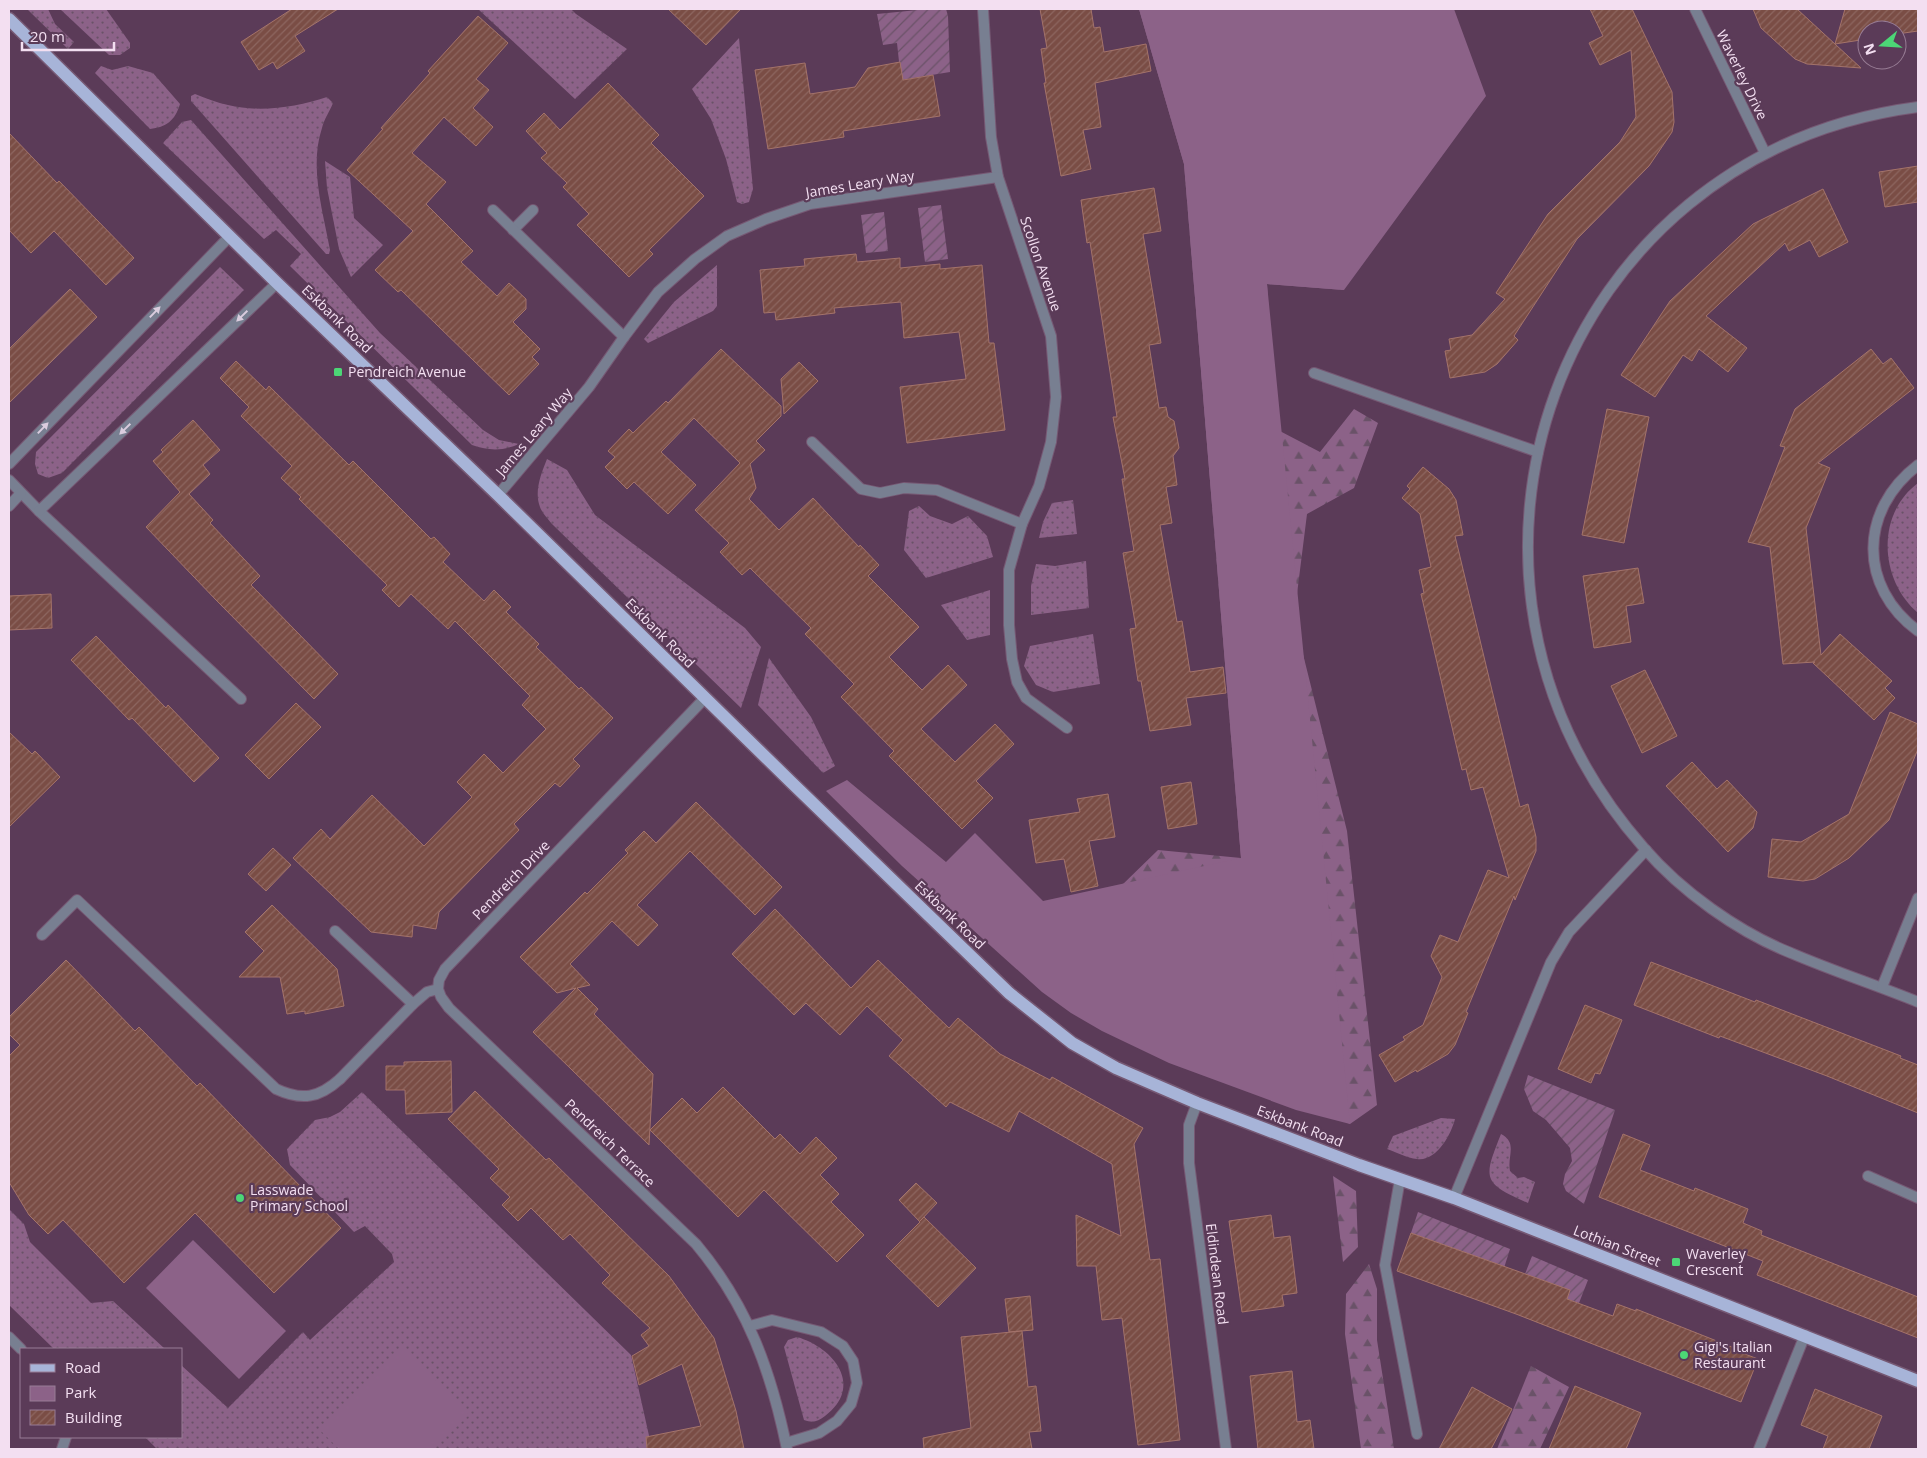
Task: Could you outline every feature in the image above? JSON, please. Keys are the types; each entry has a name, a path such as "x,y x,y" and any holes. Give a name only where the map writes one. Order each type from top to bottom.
{"main road":[{"name":"Eskbank Road","path":"9,19 277,283 498,495 1009,993 1037,1017 1072,1043 1116,1068 1197,1103 1359,1165"},
{"name":"Lothian Street","path":"1359,1165 1454,1198 1918,1381"}],"street":[{"name":"Scollon Avenue","path":"984,9 990,137 998,177 1051,336 1056,397 1052,442 1039,486 1022,524 1009,570 1009,625 1012,659 1017,682 1026,698 1067,728"},
{"name":"Waverley Drive","path":"1695,9 1765,154"},
{"path":"1918,108 1889,111 1844,122 1801,137 1765,154 1721,181 1684,208 1620,274 1586,324 1555,391 1538,452 1528,522 1527,566 1531,611 1540,654 1556,705 1570,738 1591,778 1616,814 1646,850 1676,880 1711,908 1748,932 1788,952 1918,1002"},
{"name":"James Leary Way","path":"498,495 589,387 658,292 695,259 728,236 766,219 810,204 998,177"},
{"path":"493,210 624,337"},
{"path":"513,230 533,210"},
{"path":"9,464 230,236"},
{"path":"39,511 277,283"},
{"path":"1314,373 1538,452"},
{"path":"812,442 861,489 880,493 904,488 937,490 1022,524"},
{"path":"1918,465 1904,476 1890,493 1879,513 1874,534 1873,556 1878,578 1887,598 1900,616 1918,631"},
{"path":"9,480 39,511 241,699"},
{"path":"9,506 21,493"},
{"name":"Pendreich Drive","path":"438,989 438,980 445,969 705,698"},
{"path":"1454,1198 1551,962 1569,932 1646,850"},
{"path":"1882,987 1918,898"},
{"path":"42,935 77,900 276,1089 289,1095 302,1097 317,1094 330,1088 413,1004 427,992 438,989"},
{"path":"335,931 413,1004"},
{"name":"Pendreich Terrace","path":"438,989 449,1008 696,1244 716,1268 750,1326 772,1386 786,1446 819,1433 837,1421 851,1404 857,1383 853,1361 843,1346 821,1332 772,1320 750,1326"},
{"name":"Eldindean Road","path":"1197,1103 1189,1125 1190,1163 1226,1449"},
{"path":"1868,1176 1918,1198"},
{"path":"1400,1179 1385,1265 1417,1434"},
{"path":"1760,1449 1805,1335"},
{"path":"9,1337 20,1348"}],"green space":[{"path":"27,9 48,9 55,24 74,42 68,49"},
{"path":"60,9 106,9 130,43 130,48 120,55 109,55"},
{"path":"478,9 571,9 627,49 575,99"},
{"path":"946,9 948,16 950,72 901,80 897,43 883,45 877,14"},
{"path":"1139,9 1344,290 1267,284 1276,429 1320,452 1354,409 1378,423 1354,488 1307,514 1294,618 1347,831 1377,1105 1350,1124 1326,1112 1120,887 1158,850 1241,858 1184,164"},
{"path":"1139,9 1454,9 1486,96 1344,290 1267,284 1350,1124 1296,1110 1169,1063 1102,1031 1071,1013 1042,992 902,866 826,791 847,780 946,862 975,833 1043,901 1241,858 1184,164"},
{"path":"739,38 753,189 749,202 742,204 737,202 726,159 711,119 692,89"},
{"path":"101,66 112,70 128,66 153,73 180,104 173,119 161,127 150,129 95,73"},
{"path":"195,94 216,102 253,109 291,106 327,97 333,103 323,125 318,143 317,158 318,189 330,250 329,254 326,254 191,101 191,96"},
{"path":"191,120 380,333 483,430 499,440 519,444 496,449 472,445 290,266 301,254 276,230 264,239 163,143 182,122"},
{"path":"325,161 350,177 354,218 383,245 351,277 339,249 327,188"},
{"path":"941,205 948,259 925,262 918,208"},
{"path":"884,212 888,251 866,253 861,215"},
{"path":"717,265 717,306 713,311 648,343 644,339 674,302"},
{"path":"220,267 244,290 62,473 48,478 38,474 35,464 36,452"},
{"path":"547,459 567,470 595,515 745,628 761,647 741,708 545,516 538,501 538,489"},
{"path":"1918,483 1918,613 1905,600 1896,584 1890,566 1888,548 1889,530 1895,512 1904,496"},
{"path":"1073,500 1077,534 1039,538 1043,522 1052,503"},
{"path":"919,506 930,516 952,524 968,516 987,536 993,557 926,578 904,550 909,511"},
{"path":"1086,561 1089,608 1031,615 1031,586 1036,564 1055,566"},
{"path":"990,590 990,635 967,640 941,605"},
{"path":"1093,634 1100,684 1053,692 1036,685 1024,666 1030,646"},
{"path":"769,658 811,717 835,766 823,773 758,705"},
{"path":"1528,1075 1615,1110 1584,1204 1566,1191 1563,1184 1565,1174 1572,1161 1570,1148 1546,1120 1533,1111 1524,1089"},
{"path":"362,1092 631,1355 652,1449 157,1449 146,1438 182,1438 182,1366 228,1408 303,1332 310,1340 394,1262 392,1254 365,1226 354,1232 290,1165 287,1149 315,1120 330,1117 340,1112"},
{"path":"1441,1118 1455,1119 1442,1146 1430,1156 1424,1159 1417,1159 1387,1149 1393,1136"},
{"path":"1501,1134 1509,1141 1511,1146 1510,1171 1518,1178 1524,1177 1535,1182 1528,1203 1502,1190 1490,1178 1491,1161"},
{"path":"1333,1176 1356,1191 1358,1247 1343,1262"},
{"path":"9,1209 24,1224 30,1242 91,1303 113,1301 164,1348 53,1348 9,1305"},
{"path":"1418,1212 1510,1249 1504,1268 1411,1233"},
{"path":"193,1240 286,1331 239,1379 146,1288"},
{"path":"1532,1256 1588,1280 1579,1303 1567,1299 1569,1290 1525,1274"},
{"path":"1369,1264 1377,1289 1377,1340 1394,1449 1361,1449 1345,1334 1346,1294"},
{"path":"797,1337 811,1342 823,1350 833,1359 840,1370 843,1381 842,1393 837,1405 820,1420 804,1420 784,1347 788,1340"},
{"path":"404,1348 469,1415 433,1449 339,1449 319,1429"},
{"path":"1531,1366 1569,1387 1540,1449 1497,1449"}],"building":[{"path":"292,9 338,9 295,36 305,51 277,69 273,62 259,70 241,42"},
{"path":"668,9 741,9 706,45"},
{"path":"1040,9 1091,9 1094,28 1100,27 1104,52 1146,44 1151,71 1095,83 1101,127 1083,130 1091,169 1061,176 1044,83 1046,83 1041,49 1047,48"},
{"path":"1590,9 1632,9 1672,92 1674,122 1672,132 1649,166 1577,239 1514,336 1518,340 1497,364 1485,372 1450,378 1445,351 1451,350 1449,339 1472,335 1505,299 1496,293 1548,214 1620,142 1636,117 1631,50 1600,65 1589,43 1603,36"},
{"path":"1753,9 1797,9 1857,64 1857,68 1807,64 1795,59 1761,28"},
{"path":"1845,9 1918,9 1918,31 1907,33 1907,20 1857,20 1857,41 1835,44"},
{"path":"478,16 508,43 476,79 489,90 473,108 493,127 476,146 444,117 412,153 446,182 426,204 473,251 461,262 497,296 509,283 526,299 526,309 513,322 540,349 532,357 539,364 509,395 401,290 398,292 375,270 413,231 347,170 430,73 428,71"},
{"path":"900,62 903,80 933,75 940,116 843,131 844,137 768,149 755,70 805,63 810,94 855,87 868,68"},
{"path":"608,83 659,135 651,143 704,196 649,250 653,254 629,277 577,225 589,214 563,187 567,183 541,158 547,153 526,131 544,113 560,130"},
{"path":"9,133 134,258 106,285 54,231 31,253 9,230"},
{"path":"1918,166 1918,202 1885,207 1879,172"},
{"path":"1154,188 1161,231 1143,234 1161,343 1149,345 1159,408 1166,407 1168,417 1174,421 1179,448 1173,456 1177,485 1166,487 1172,523 1160,525 1177,622 1182,621 1190,672 1223,667 1226,693 1186,698 1191,725 1150,731 1141,681 1138,681 1130,629 1136,628 1123,553 1134,551 1122,479 1125,479 1113,417 1117,417 1090,242 1087,243 1081,200"},
{"path":"1823,189 1848,242 1819,257 1810,240 1789,251 1785,243 1706,316 1747,348 1728,372 1699,349 1692,361 1683,355 1655,397 1621,375 1670,301 1753,224"},
{"path":"856,254 857,262 900,258 900,268 940,264 940,269 982,265 989,343 994,343 1005,430 907,443 900,387 966,379 959,332 904,338 901,302 834,308 835,313 776,320 775,312 764,313 760,270 805,266 804,259"},
{"path":"70,289 97,317 9,403 9,349"},
{"path":"721,349 781,406 781,416 756,441 765,450 750,464 756,488 749,499 779,530 813,498 859,547 860,545 879,565 868,576 919,627 889,657 922,690 948,665 967,685 921,729 955,762 995,724 1014,744 976,781 993,798 962,829 889,756 894,751 841,697 854,684 805,634 811,628 750,568 742,575 720,552 729,543 695,510 740,463 694,418 661,452 696,485 668,514 634,482 627,489 605,467 615,457 608,451 629,429 633,433 666,401 668,403"},
{"path":"1871,349 1883,364 1891,358 1914,388 1818,463 1830,468 1806,528 1821,655 1840,634 1892,681 1885,688 1895,698 1874,720 1813,663 1815,662 1783,664 1770,547 1748,542 1785,447 1780,446 1795,409"},
{"path":"236,361 266,390 269,386 349,465 353,461 431,539 434,537 450,554 443,562 484,601 494,590 511,607 506,612 539,644 536,647 579,689 581,687 613,718 573,759 580,766 560,787 555,783 514,824 519,830 439,912 436,929 413,925 412,937 371,932 293,858 321,829 330,839 372,795 424,846 472,797 457,782 484,754 503,773 546,729 522,705 530,696 455,621 448,629 411,594 399,607 382,590 387,585 299,499 301,497 281,478 292,466 241,416 249,407 220,378"},
{"path":"799,362 818,381 784,414 781,379"},
{"path":"1607,409 1649,417 1624,543 1582,535"},
{"path":"193,420 220,450 203,465 210,474 189,494 213,520 210,523 260,576 251,585 338,674 314,699 146,527 180,492 153,461 163,452 161,450"},
{"path":"1423,467 1449,489 1456,500 1463,535 1455,536 1520,807 1528,804 1536,837 1536,851 1515,900 1514,896 1466,1012 1468,1013 1455,1045 1448,1054 1395,1082 1379,1055 1405,1040 1403,1037 1423,1025 1442,977 1431,956 1440,935 1458,942 1488,870 1509,878 1483,787 1471,790 1466,769 1462,770 1421,594 1424,593 1419,570 1431,567 1420,514 1402,498 1410,489 1407,486"},
{"path":"1638,568 1644,603 1626,606 1631,642 1594,648 1583,576"},
{"path":"51,594 52,628 9,630 9,596"},
{"path":"96,636 166,708 168,705 219,758 194,782 132,718 129,720 71,660"},
{"path":"1645,670 1677,736 1642,753 1611,686"},
{"path":"296,703 321,727 269,779 245,755"},
{"path":"1890,712 1918,724 1918,749 1889,820 1849,858 1815,879 1803,881 1768,877 1772,839 1801,842 1849,814"},
{"path":"9,732 32,754 35,751 60,777 9,827"},
{"path":"1692,762 1717,789 1727,780 1757,812 1753,828 1728,852 1666,786"},
{"path":"1191,782 1197,824 1168,829 1161,787"},
{"path":"1108,794 1115,837 1089,841 1098,886 1071,892 1064,859 1036,863 1029,820 1080,812 1077,799"},
{"path":"696,802 782,887 755,915 690,851 637,905 658,925 638,946 612,921 570,964 590,985 577,988 598,1009 594,1014 653,1074 649,1145 533,1032 576,988 557,993 520,957 585,892 587,894 628,853 625,850 644,831 656,843"},
{"path":"273,848 291,865 266,891 248,874"},
{"path":"272,905 337,969 344,1006 305,1014 305,1011 287,1014 280,977 239,977 264,951 245,932"},
{"path":"775,909 851,988 878,960 949,1028 958,1018 1000,1054 1050,1080 1052,1077 1143,1128 1134,1144 1150,1260 1160,1259 1180,1440 1138,1445 1122,1318 1102,1320 1096,1266 1077,1266 1076,1215 1121,1236 1112,1164 1019,1111 1009,1132 950,1102 946,1107 889,1056 903,1040 867,1006 840,1035 806,1003 794,1015 732,954"},
{"path":"66,960 135,1031 139,1027 197,1086 200,1083 341,1228 274,1293 195,1213 124,1283 63,1220 48,1234 29,1215 9,1182 9,1056 20,1045 9,1034 9,1017"},
{"path":"1651,962 1755,1002 1756,1000 1901,1056 1900,1058 1918,1065 1918,1113 1827,1076 1720,1036 1719,1038 1634,1005"},
{"path":"1585,1005 1622,1020 1600,1074 1595,1073 1591,1083 1558,1069"},
{"path":"451,1061 452,1112 406,1114 405,1090 386,1090 386,1066 404,1066 404,1062"},
{"path":"723,1087 775,1139 780,1134 800,1154 816,1137 837,1158 820,1175 839,1194 831,1202 864,1235 837,1262 764,1190 738,1217 650,1130 682,1098 697,1113"},
{"path":"475,1091 546,1160 549,1158 669,1276 714,1338 736,1411 744,1449 647,1449 646,1437 701,1426 682,1364 639,1385 632,1356 649,1346 641,1335 650,1328 602,1283 610,1275 570,1234 563,1240 531,1208 518,1221 502,1205 510,1197 490,1178 499,1169 448,1119"},
{"path":"1623,1134 1650,1145 1640,1170 1694,1191 1695,1188 1748,1209 1743,1223 1762,1231 1761,1235 1918,1297 1918,1338 1757,1275 1763,1261 1599,1197"},
{"path":"916,1183 937,1203 920,1221 924,1217 976,1268 938,1307 886,1256 920,1222 899,1200"},
{"path":"1271,1215 1274,1238 1290,1236 1297,1293 1282,1295 1284,1306 1242,1312 1229,1221"},
{"path":"1411,1233 1570,1290 1567,1299 1613,1316 1617,1304 1636,1311 1636,1309 1758,1359 1741,1402 1516,1314 1397,1271"},
{"path":"1030,1296 1033,1330 1009,1332 1005,1299"},
{"path":"1022,1331 1028,1387 1036,1386 1041,1431 1029,1432 1032,1449 924,1449 923,1438 971,1428 961,1337"},
{"path":"1292,1371 1297,1422 1310,1420 1314,1449 1258,1449 1250,1376"},
{"path":"1575,1386 1641,1413 1626,1449 1549,1449"},
{"path":"1472,1387 1512,1409 1491,1449 1439,1449"},
{"path":"1815,1389 1882,1416 1869,1449 1823,1449 1828,1436 1801,1425"}],"place":[{"name":"Pendreich Avenue","path":"338,372"},
{"name":"Lasswade Primary School","path":"240,1198"},
{"name":"Waverley Crescent","path":"1676,1262"},
{"name":"Gigi's Italian Restaurant","path":"1684,1355"}]}
